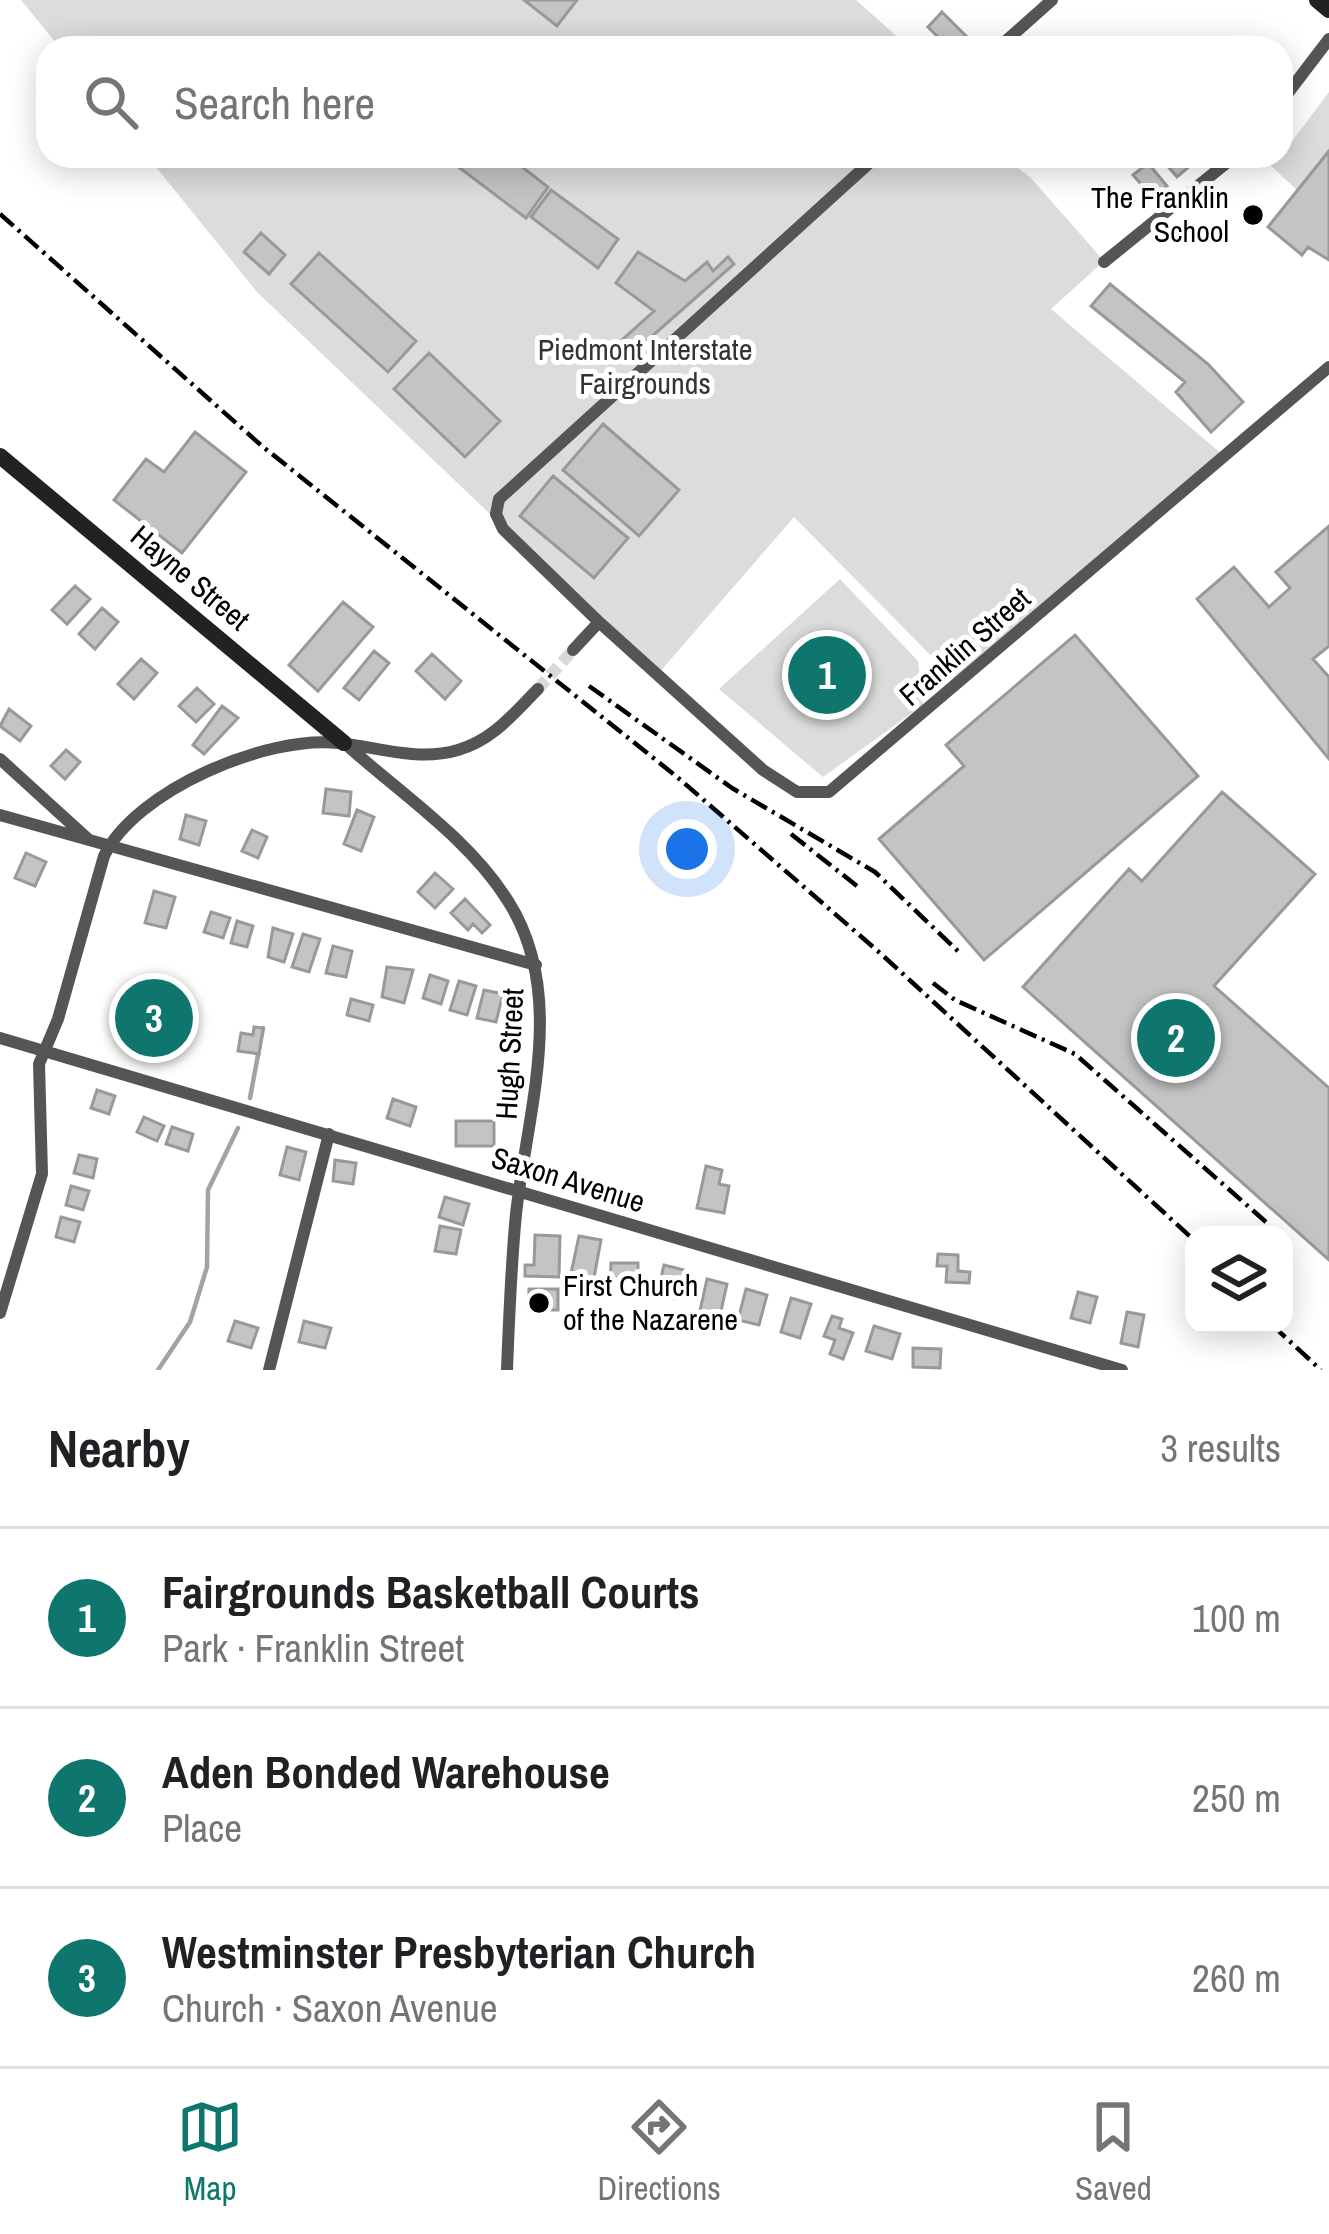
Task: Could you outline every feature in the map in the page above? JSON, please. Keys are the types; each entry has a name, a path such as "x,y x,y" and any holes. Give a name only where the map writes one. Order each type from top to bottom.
{"street":[{"path":"1012,36 1052,0"},
{"path":"1318,0 1329,10"},
{"path":"1293,86 1329,39"},
{"name":"Franklin Street","path":"864,168 499,499 502,529 764,770 796,792 829,792 1329,367"},
{"path":"1104,262 1219,168"},
{"name":"Hayne Street","path":"0,456 344,743"},
{"path":"573,650 599,622"},
{"path":"0,1312 42,1174 39,1069 101,846 158,802 222,764 275,747 344,743 414,754 463,749 495,733 538,688"},
{"name":"Hugh Street","path":"344,743 491,876 520,921 536,965 540,1000 533,1118 521,1190 507,1370"},
{"path":"0,759 101,846"},
{"path":"0,815 536,965"},
{"name":"Saxon Avenue","path":"0,1038 1122,1370"},
{"path":"269,1370 329,1134"}],"green space":[{"path":"21,0 856,0 896,36 50,36"},
{"path":"1329,92 1329,151 1297,190 1273,168 1293,168 1293,140"},
{"name":"Piedmont Interstate Fairgrounds","path":"157,168 1018,168 1104,261 1051,309 1223,455 959,684 794,517 658,674 257,292"},
{"path":"840,579 918,661 923,705 823,777 719,689"}],"building":[{"path":"524,0 577,0 557,26"},
{"path":"942,12 966,36 937,36 928,27"},
{"path":"1329,151 1329,260 1308,247 1302,255 1268,227"},
{"path":"460,168 523,168 548,187 526,218"},
{"path":"1152,168 1167,186 1153,198 1133,175"},
{"path":"551,190 618,239 598,268 531,217"},
{"path":"261,233 285,255 269,274 244,252"},
{"path":"638,252 685,281 707,262 713,271 728,257 734,264 624,361 612,349 654,311 616,283"},
{"path":"319,253 416,341 388,372 291,284"},
{"path":"1110,284 1208,364 1243,402 1211,432 1176,392 1185,382 1091,306"},
{"path":"429,353 500,421 465,457 394,389"},
{"path":"603,424 679,490 639,536 563,470"},
{"path":"195,432 246,472 182,553 114,500 146,459 164,472"},
{"path":"553,476 628,538 594,578 520,516"},
{"path":"1329,526 1329,646 1313,659 1329,677 1329,759 1197,599 1234,567 1269,607 1290,588 1276,572"},
{"path":"75,586 90,599 67,624 52,610"},
{"path":"343,602 373,627 318,691 289,665"},
{"path":"102,608 118,622 95,649 79,634"},
{"path":"1075,635 1198,776 984,960 879,839 964,766 946,745"},
{"path":"374,651 389,663 359,700 344,688"},
{"path":"432,654 461,681 445,699 416,671"},
{"path":"141,659 157,673 134,699 118,684"},
{"path":"197,688 214,704 196,722 179,706"},
{"path":"222,706 238,718 204,754 193,745"},
{"path":"9,709 31,726 20,741 0,726"},
{"path":"66,750 80,762 65,779 51,766"},
{"path":"326,789 351,792 349,816 323,813"},
{"path":"1222,792 1315,874 1214,986 1329,1088 1329,1260 1023,987 1129,869 1142,881"},
{"path":"357,810 374,817 361,851 344,844"},
{"path":"186,815 206,821 199,845 180,839"},
{"path":"252,830 267,837 258,858 242,851"},
{"path":"26,853 46,862 35,886 15,878"},
{"path":"435,873 453,889 435,908 418,892"},
{"path":"154,891 175,897 166,928 145,923"},
{"path":"465,899 490,925 482,933 473,924 468,930 451,913"},
{"path":"211,912 230,918 223,938 204,932"},
{"path":"237,921 253,926 247,947 231,943"},
{"path":"273,928 293,934 284,962 268,957"},
{"path":"303,934 320,939 309,972 292,967"},
{"path":"333,946 352,951 346,977 326,973"},
{"path":"387,967 413,970 404,1003 382,997"},
{"path":"430,975 448,981 441,1004 423,998"},
{"path":"459,981 476,986 467,1015 450,1010"},
{"path":"148,988 174,994 160,1049 134,1043"},
{"path":"484,990 503,994 496,1022 477,1018"},
{"path":"351,999 373,1005 369,1021 347,1015"},
{"path":"254,1027 263,1028 259,1054 238,1051 241,1033 253,1035"},
{"path":"97,1090 115,1096 109,1114 91,1108"},
{"path":"393,1099 416,1107 410,1126 387,1118"},
{"path":"144,1117 164,1126 157,1141 137,1132"},
{"path":"456,1121 494,1121 494,1146 456,1146"},
{"path":"172,1127 193,1134 188,1151 166,1144"},
{"path":"287,1147 306,1152 299,1180 280,1175"},
{"path":"79,1155 97,1159 93,1178 74,1173"},
{"path":"335,1160 356,1163 353,1184 333,1181"},
{"path":"706,1166 722,1170 719,1184 729,1186 724,1213 697,1208"},
{"path":"71,1186 89,1191 83,1210 66,1205"},
{"path":"445,1197 469,1204 463,1225 439,1217"},
{"path":"61,1217 80,1222 74,1242 56,1237"},
{"path":"440,1226 461,1230 456,1254 435,1251"},
{"path":"535,1235 560,1236 559,1277 525,1276 525,1265 534,1265"},
{"path":"579,1236 601,1240 593,1283 570,1278"},
{"path":"938,1254 958,1255 958,1271 970,1272 969,1283 946,1282 947,1266 937,1266"},
{"path":"611,1263 638,1263 638,1283 610,1283"},
{"path":"664,1265 684,1270 676,1299 657,1294"},
{"path":"707,1279 727,1284 719,1320 699,1315"},
{"path":"529,1289 558,1289 558,1310 529,1310"},
{"path":"746,1289 767,1295 759,1325 738,1320"},
{"path":"1078,1292 1097,1297 1090,1323 1071,1318"},
{"path":"791,1298 811,1304 800,1338 781,1332"},
{"path":"1127,1312 1144,1315 1138,1347 1121,1343"},
{"path":"832,1316 842,1319 839,1328 853,1333 843,1359 830,1354 835,1340 824,1336"},
{"path":"235,1321 258,1328 251,1348 228,1341"},
{"path":"304,1321 331,1328 325,1348 299,1342"},
{"path":"874,1326 900,1334 892,1359 866,1351"},
{"path":"913,1348 941,1349 940,1368 913,1367"}],"waterway":[{"path":"250,1098 263,1028"},
{"path":"158,1370 190,1322 207,1267 208,1190 238,1128"}],"tunnel":[{"path":"538,689 573,650"}],"railway":[{"path":"0,214 262,446 676,776 880,953 1185,1232"},
{"path":"589,686 732,788 875,872 961,954"},
{"path":"791,834 857,886"},
{"path":"933,983 955,1000 1075,1054 1266,1222"},
{"path":"1282,1334 1321,1370"}],"place":[{"name":"The Franklin School","path":"1253,215"},
{"name":"Fairgrounds Basketball Courts","path":"827,675"},
{"name":"Westminster Presbyterian Church","path":"154,1018"},
{"name":"Aden Bonded Warehouse","path":"1176,1038"},
{"name":"First Church of the Nazarene","path":"539,1303"}]}
